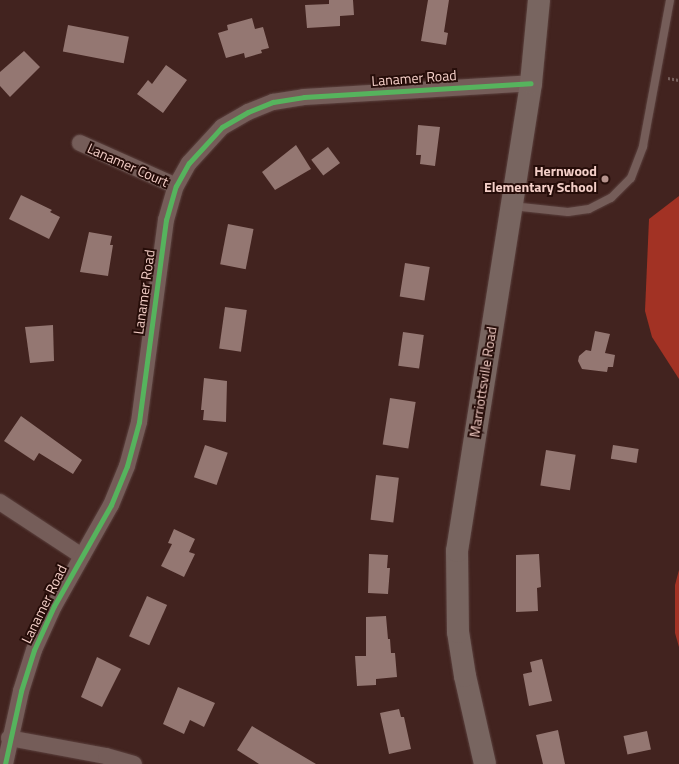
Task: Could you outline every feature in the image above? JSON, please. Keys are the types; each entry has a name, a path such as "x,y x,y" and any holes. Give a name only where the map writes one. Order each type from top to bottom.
{"main road":[{"name":"Marriottsville Road","path":"486,764 461,656 456,572 460,522 531,83 540,0"}],"street":[{"name":"Lanamer Road","path":"5,764 9,738 34,650 54,606 111,505 127,466 139,422 166,220 176,186 189,163 222,128 248,112 273,102 304,97 531,83"},
{"name":"Lanamer Court","path":"80,143 176,186"},
{"path":"0,502 82,556"},
{"path":"9,738 106,756 134,764"}],"lane":[{"path":"511,206 568,212 588,209 611,198 631,178 643,146 670,0"}],"path":[{"path":"668,78 679,80"}],"shaded area":[{"path":"679,196 679,379 652,337 645,311 649,219"},
{"path":"679,570 679,647 675,633 675,585"}],"building":[{"path":"329,0 353,0 354,15 340,16 340,26 307,28 305,5 329,4"},
{"path":"428,0 449,0 444,32 448,33 446,45 421,41"},
{"path":"252,18 255,29 263,27 269,48 261,50 262,53 245,58 244,53 226,58 218,33 228,30 227,25"},
{"path":"68,25 129,37 124,63 63,52"},
{"path":"24,51 40,67 10,97 0,86 0,72"},
{"path":"166,65 187,80 163,113 137,94 148,80 152,84"},
{"path":"418,125 440,127 435,166 420,164 421,155 416,155"},
{"path":"296,145 311,169 275,190 262,172"},
{"path":"328,147 340,163 323,176 311,160"},
{"path":"21,195 52,210 50,212 60,217 49,239 9,219"},
{"path":"228,224 254,229 246,269 220,264"},
{"path":"89,232 112,236 110,245 113,245 108,276 80,272"},
{"path":"405,263 430,267 424,300 400,297"},
{"path":"225,307 247,310 241,352 219,349"},
{"path":"53,325 54,361 30,363 25,327"},
{"path":"595,331 610,334 605,353 615,355 613,367 608,367 607,372 582,369 578,361 579,356 586,350 591,351"},
{"path":"403,332 424,335 419,369 398,366"},
{"path":"204,378 227,381 226,422 203,420 204,410 201,410"},
{"path":"390,398 416,402 408,448 383,444"},
{"path":"21,416 82,460 73,474 39,453 34,461 4,441"},
{"path":"205,445 228,453 217,485 194,477"},
{"path":"613,445 639,449 636,463 611,459"},
{"path":"546,450 576,455 570,490 540,486"},
{"path":"376,475 399,478 393,522 371,520"},
{"path":"174,529 195,539 189,552 195,554 184,577 161,566 172,544 168,543"},
{"path":"369,554 388,555 387,568 390,568 388,594 368,593"},
{"path":"539,554 541,587 537,588 538,611 516,612 516,555"},
{"path":"147,596 167,605 149,645 129,636"},
{"path":"386,616 391,653 395,653 397,677 376,679 376,685 357,686 355,656 366,656 366,617"},
{"path":"97,657 121,669 102,707 81,697"},
{"path":"542,659 552,701 529,706 523,674 532,672 530,662"},
{"path":"178,687 215,703 204,727 190,720 184,734 163,724"},
{"path":"399,709 401,717 404,717 411,749 389,754 380,713"},
{"path":"252,726 316,764 259,764 237,750"},
{"path":"558,730 565,764 543,764 536,735"},
{"path":"647,731 651,750 627,755 624,736"}],"cycle path":[{"path":"5,764 21,691 34,650 54,606 111,505 127,466 139,422 166,220 176,186 189,163 222,127 248,112 273,102 304,97 531,83"}],"place":[{"name":"Hernwood Elementary School","path":"605,179"}]}
